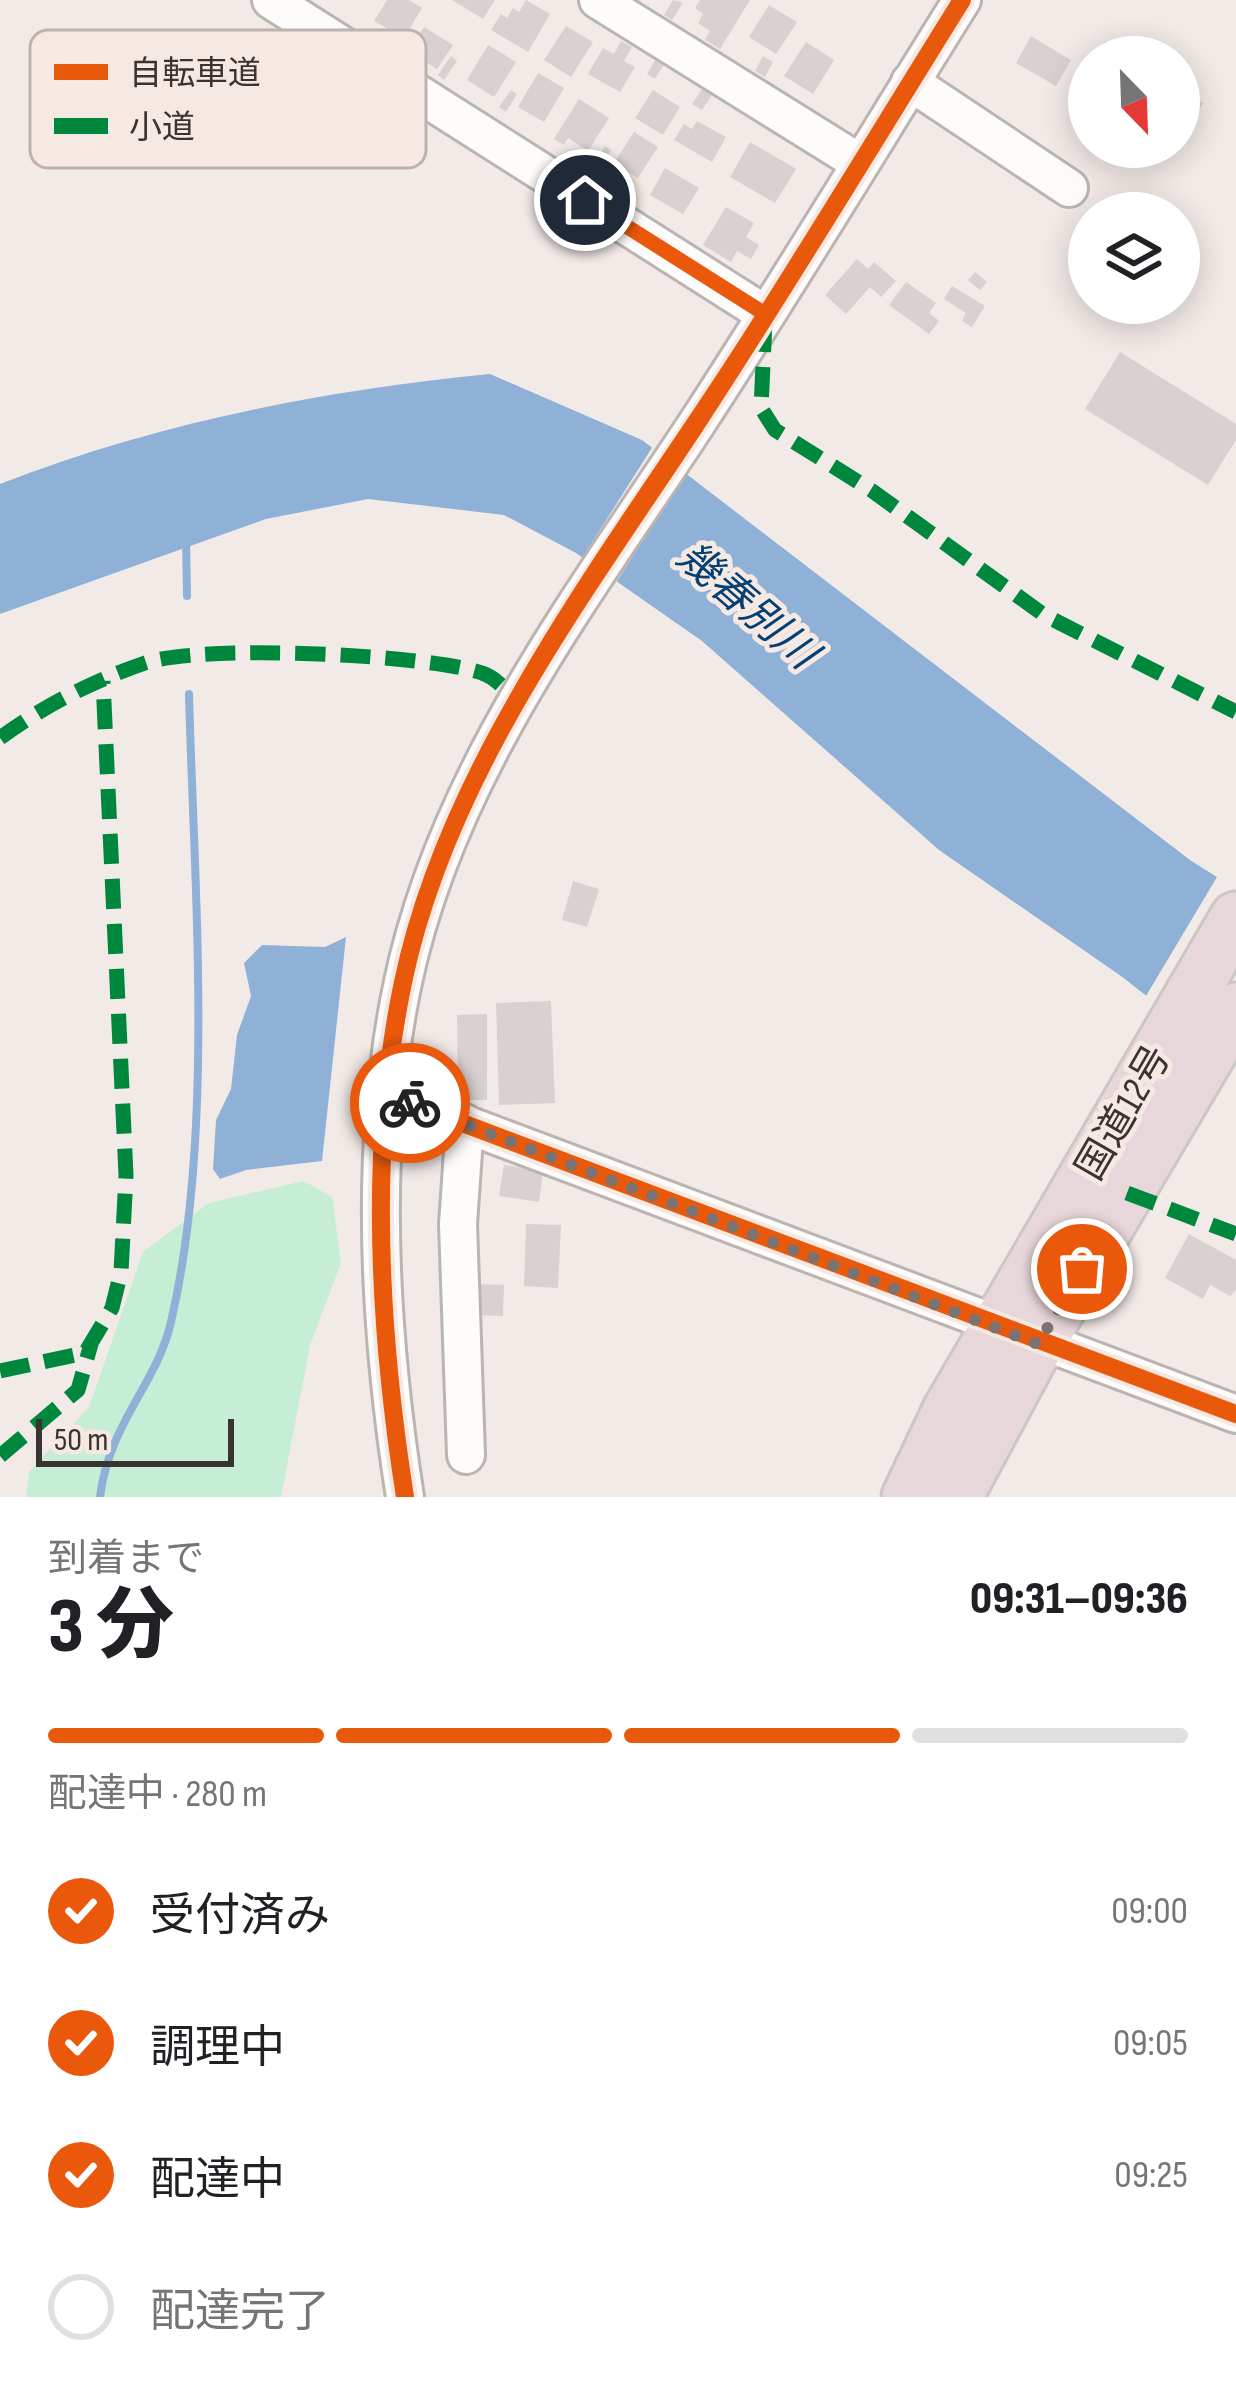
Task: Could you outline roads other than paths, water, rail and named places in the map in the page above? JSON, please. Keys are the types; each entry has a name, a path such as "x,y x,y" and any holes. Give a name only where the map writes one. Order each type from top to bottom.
{"highway":[{"name":"国道12号","path":"908,1497 1017,1336 1138,1129 1236,918"},
{"name":"国道12号","path":"1138,1129 1236,1009"},
{"name":"国道12号","path":"956,1497 1017,1336"}],"street":[{"path":"271,0 318,30"},
{"path":"598,0 860,163"},
{"path":"405,1497 394,1427 384,1258 385,1094 403,981 431,880 484,763 577,602 699,420 962,0"},
{"path":"910,82 1070,188"},
{"path":"426,99 765,314"},
{"path":"385,1094 1017,1336 1236,1414"},
{"path":"465,1124 458,1224 466,1455"}],"water":[{"name":"幾春別川","path":"490,374 642,440 1190,860 1236,889 1236,1066 1121,976 939,850 702,641 576,553 504,515 368,499 266,519 0,614 0,484 119,443 242,412 365,389"},
{"path":"346,937 322,1161 246,1170 220,1179 213,1169 216,1120 231,1089 237,1035 251,996 244,963 262,945 325,947"}],"waterway":[{"path":"186,538 187,596"},
{"path":"100,1497 113,1447 164,1344 185,1249 193,1171 198,1010 189,694"}]}
